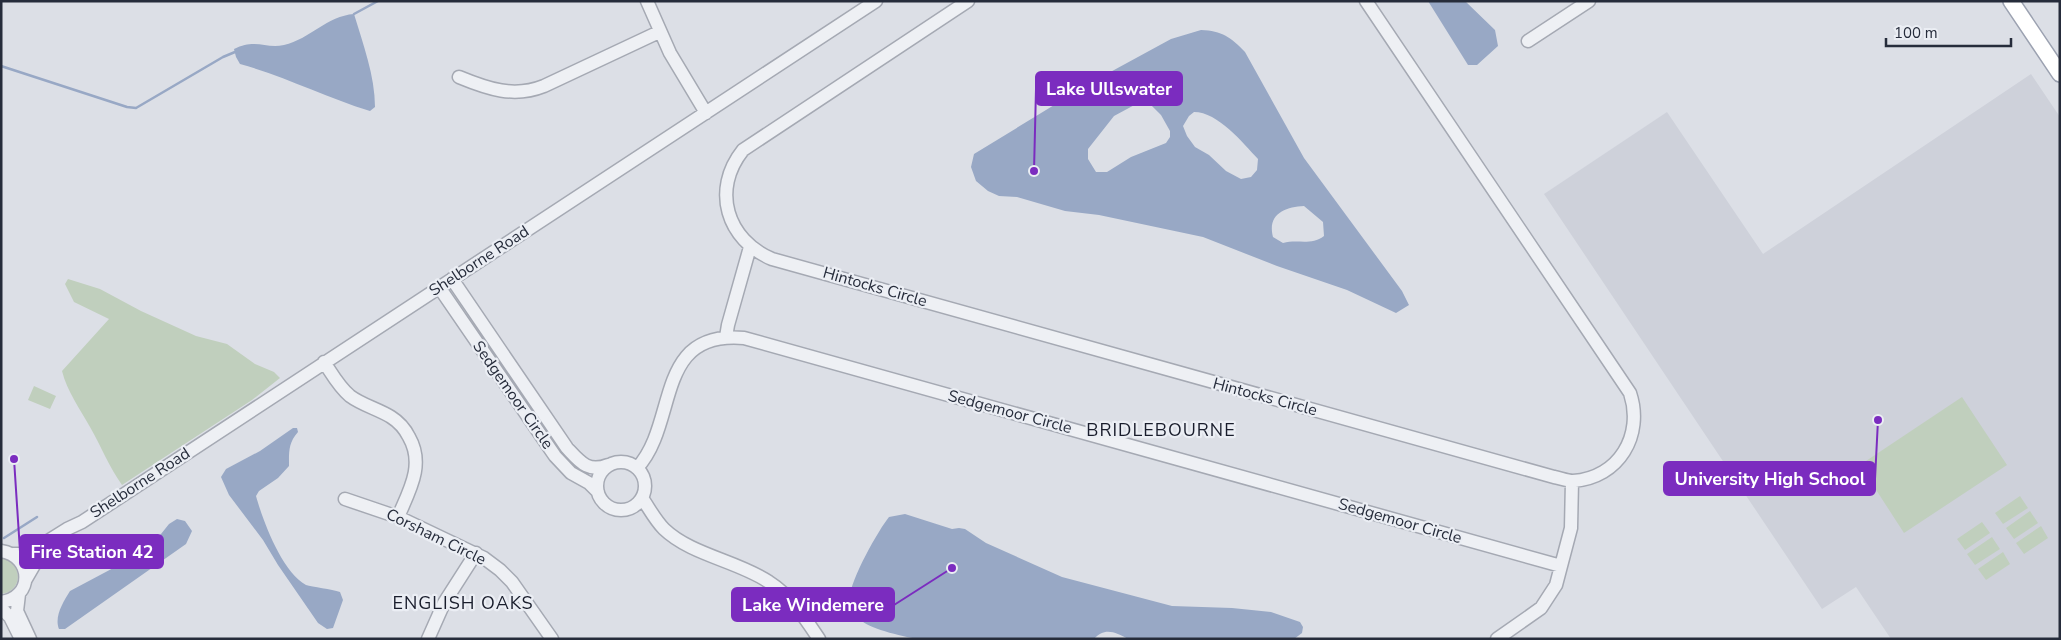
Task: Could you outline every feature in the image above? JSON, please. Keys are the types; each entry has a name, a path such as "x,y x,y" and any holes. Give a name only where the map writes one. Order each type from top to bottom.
{"main road":[{"path":"2011,1 2060,74"}],"street":[{"path":"646,1 659,32 706,113"},
{"name":"Shelborne Road","path":"19,594 37,560 82,522 876,1"},
{"name":"Hintocks Circle","path":"968,1 742,150 729,174 727,203 734,226 744,242 772,259 1572,481"},
{"path":"1366,1 1630,393 1634,408 1633,432 1618,460 1603,471 1572,481 1571,528 1556,585 1541,608 1497,639"},
{"path":"1528,41 1589,1"},
{"path":"459,77 490,89 513,92 527,91 544,86 659,32"},
{"path":"726,337 750,247"},
{"name":"Sedgemoor Circle","path":"452,279 567,448 590,468 596,469 608,465"},
{"name":"Sedgemoor Circle","path":"439,288 555,456 571,473 598,492"},
{"name":"Sedgemoor Circle","path":"638,468 651,451 663,416 671,382 679,367 687,357 701,346 726,337 752,340 1561,566"},
{"path":"324,362 348,395 397,421 412,441 417,467 413,482 398,517"},
{"path":"620,462 626,462 638,468 644,479 642,498 633,507 621,510 609,507 600,498 598,492 598,480 604,469 608,465 620,462"},
{"path":"642,498 660,524 670,534 689,545 760,576 777,587 796,605 819,639"},
{"name":"Corsham Circle","path":"345,499 398,517 476,553 500,570 512,582 552,639"},
{"name":"Shelborne Road","path":"7,553 27,554 67,528 82,522"},
{"path":"7,553 23,565 26,579"},
{"path":"428,639 444,603 476,553"},
{"path":"1,602 12,600 19,594"},
{"path":"19,594 17,610 30,639"},
{"path":"1,608 12,621 21,639"}],"shaded area":[{"path":"2031,74 2060,117 2060,639 1891,639 1856,587 1822,609 1544,194 1667,112 1763,254"}],"green space":[{"path":"68,279 100,289 141,311 196,336 227,344 255,364 274,372 280,378 252,400 122,485 70,393 62,371 109,319 74,302 65,284"},
{"path":"34,386 56,396 50,409 28,400"},
{"path":"1962,397 2007,465 1904,533 1860,465"},
{"path":"2020,496 2028,508 2003,524 1995,513"},
{"path":"2030,511 2038,523 2014,539 2006,528"},
{"path":"1982,522 1990,533 1965,550 1957,539"},
{"path":"2041,526 2048,538 2024,554 2016,543"},
{"path":"1992,537 2000,549 1975,565 1967,554"},
{"path":"2003,552 2010,564 1986,580 1978,569"},
{"path":"1,558 14,565 18,576 14,588 9,592 1,594"}],"water":[{"path":"1428,1 1465,1 1495,30 1498,46 1477,65 1468,65"},
{"path":"354,14 373,84 375,107 370,111 273,74 240,64 236,57 234,49 242,46 248,44 284,45 302,38 335,19"},
{"path":"1201,30 1215,32 1235,42 1245,52 1304,158 1402,291 1409,305 1396,313 1347,290 1277,266 1203,237 1099,215 1065,211 1017,197 999,196 988,191 976,181 971,167 974,154 1092,82 1171,39","holes":["1140,102 1151,105 1161,115 1170,131 1170,137 1166,143 1131,157 1107,172 1096,172 1088,159 1088,149 1114,116","1194,112 1203,113 1221,123 1237,137 1258,159 1257,170 1251,177 1241,179 1226,171 1209,155 1195,147 1183,126","1304,206 1323,222 1324,236 1309,242 1283,243 1273,237 1272,229 1275,217 1290,208"]},
{"path":"293,428 297,428 298,432 291,444 289,466 278,478 259,491 256,496 263,519 281,558 289,569 306,585 340,592 343,600 333,628 327,629 318,623 263,540 229,495 221,477 226,469 260,451"},
{"path":"905,514 952,529 965,529 986,543 1062,577 1172,606 1232,608 1271,612 1300,622 1303,627 1302,633 1294,639 1128,639 1119,634 1106,632 1094,639 920,639 890,633 862,621 852,604 850,598 851,590 865,556 884,523 889,517"},
{"path":"177,519 185,521 192,531 186,544 65,629 59,629 58,615 70,591 149,549 169,524"}],"waterway":[{"path":"354,14 378,1"},
{"path":"1,66 127,107 136,108 223,57 235,52"},
{"path":"4,538 37,517"}],"place":[{"name":"Lake Ullswater","path":"1034,171"},
{"name":"University High School","path":"1878,420"},
{"name":"Fire Station 42","path":"14,459"},
{"name":"Lake Windemere","path":"952,568"}],"district":[{"name":"BRIDLEBOURNE","path":"1161,430"},
{"name":"ENGLISH OAKS","path":"463,603"}]}
